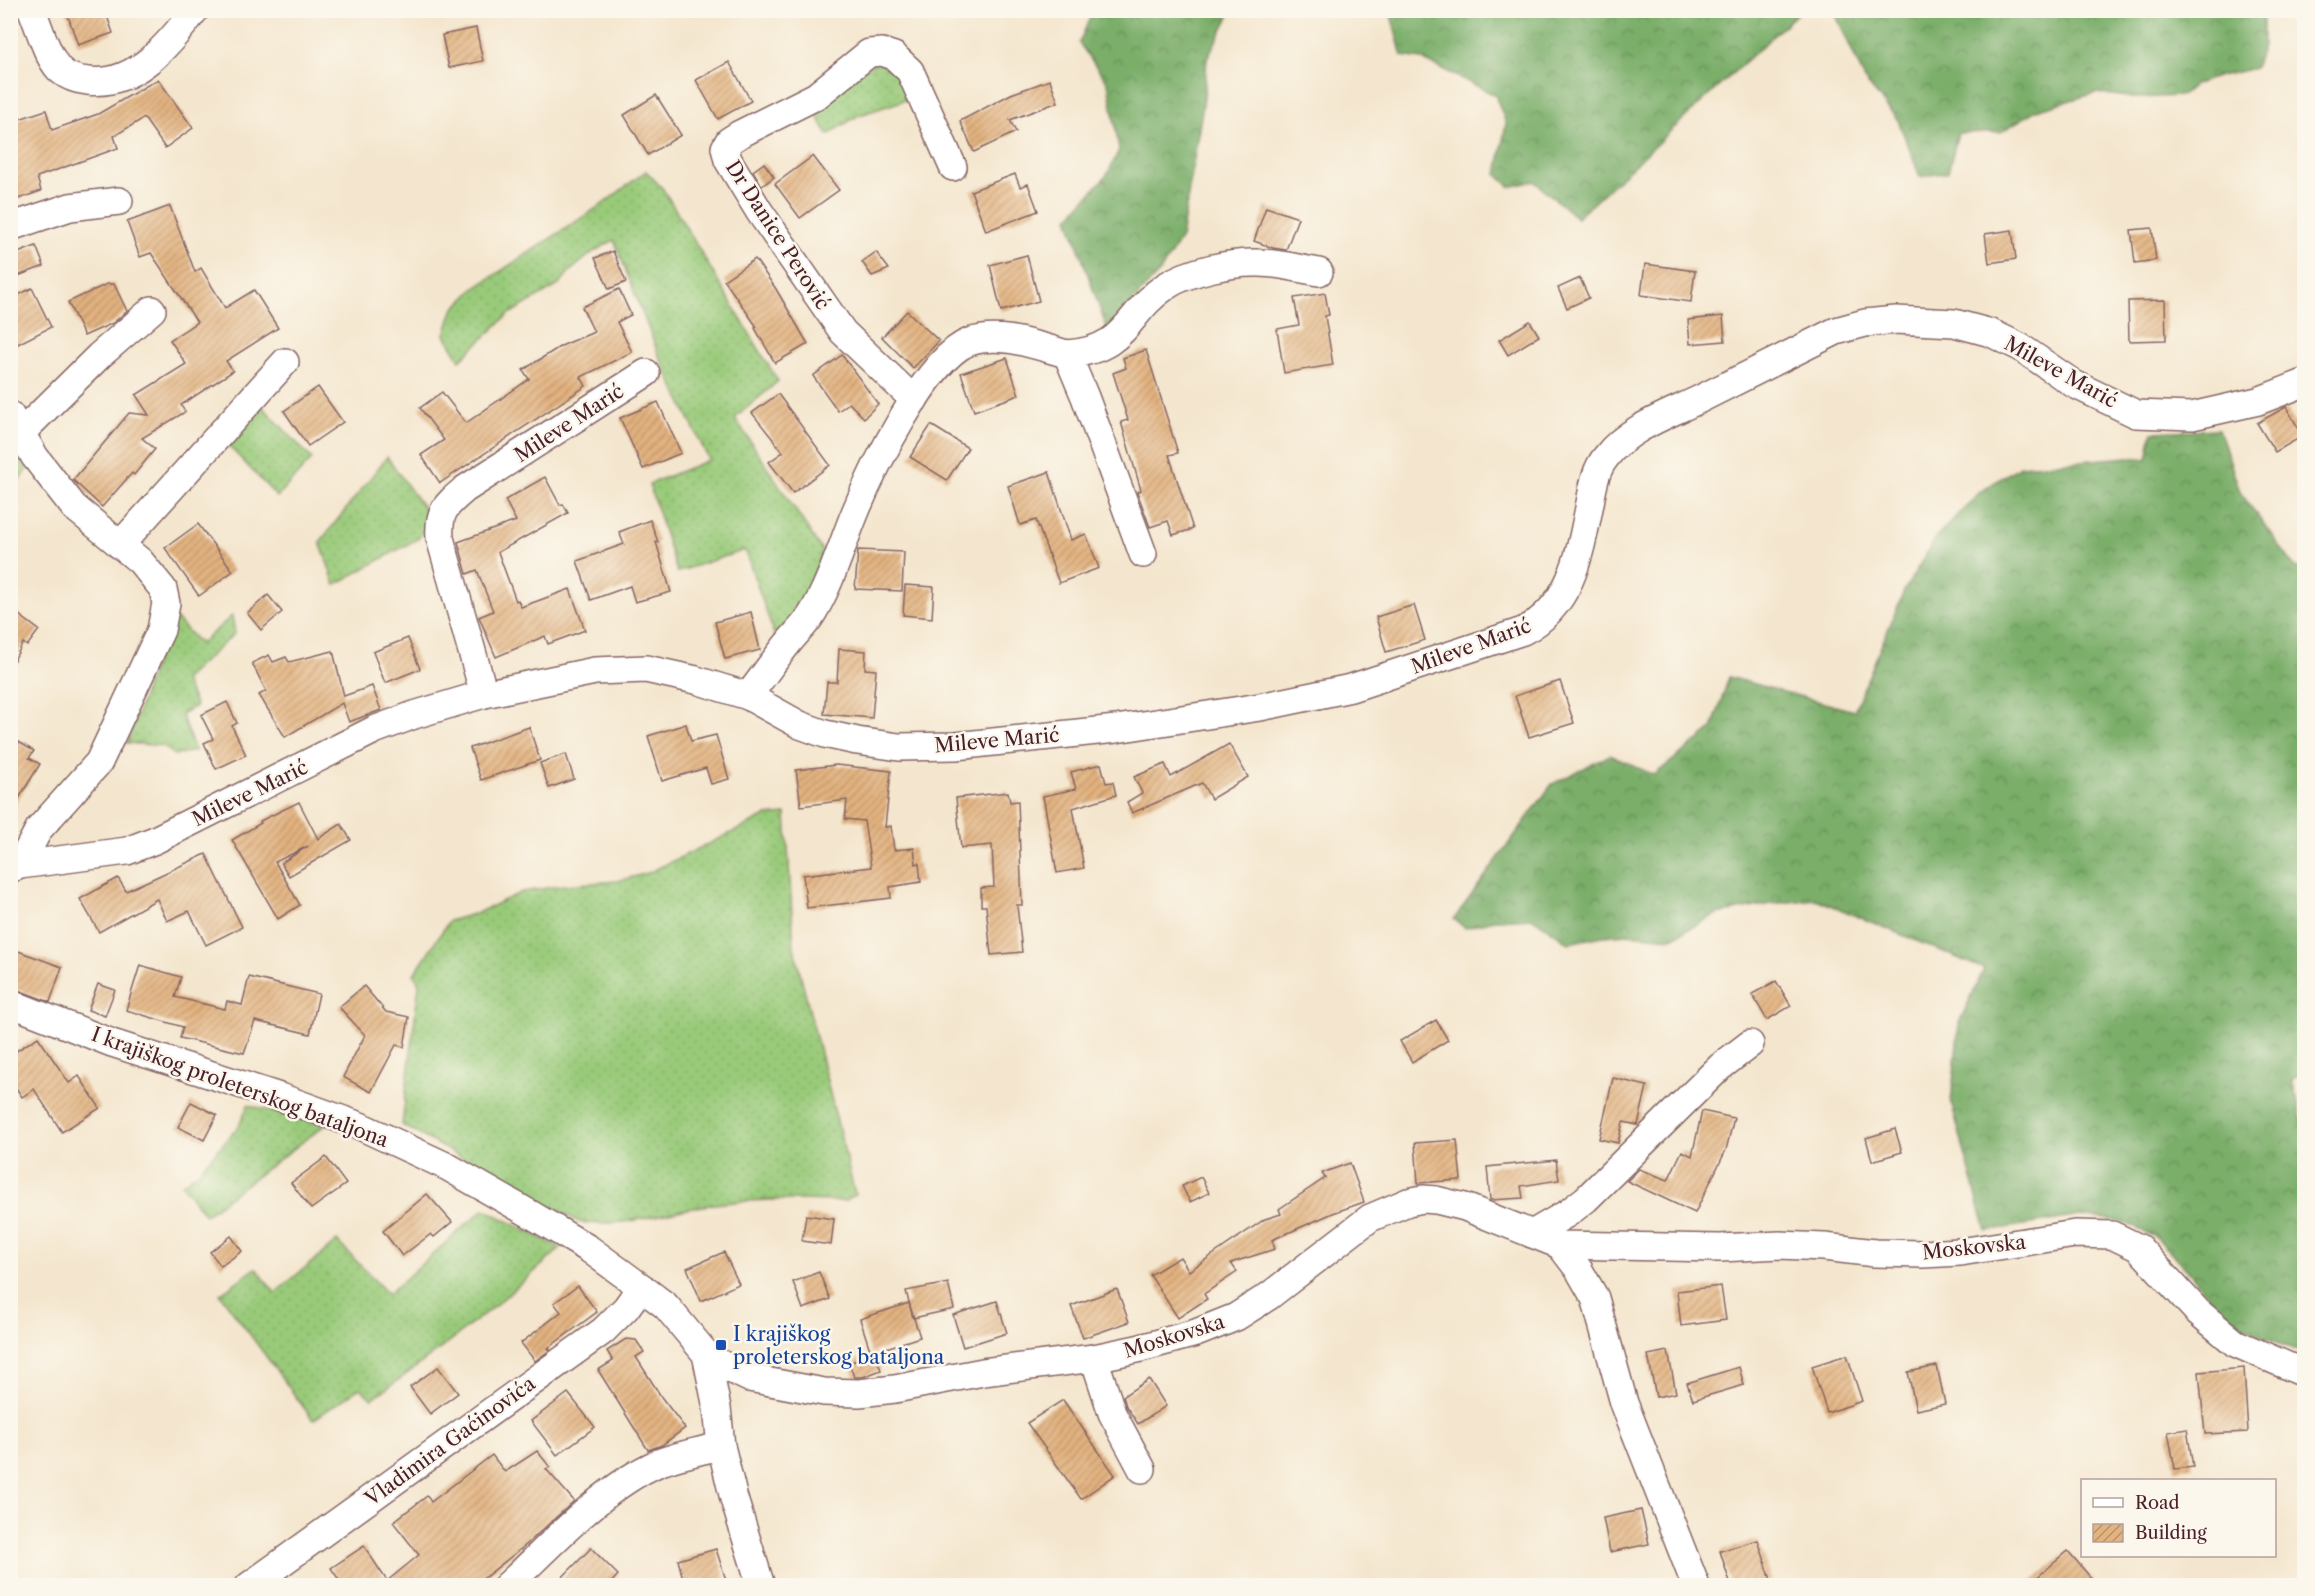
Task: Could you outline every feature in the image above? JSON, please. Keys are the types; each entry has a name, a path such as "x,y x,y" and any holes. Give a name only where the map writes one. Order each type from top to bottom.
{"street":[{"path":"32,10 57,67 66,75 92,82 127,76 164,47 195,10"},
{"name":"Dr Danice Perović","path":"914,400 864,355 825,309 759,211 728,160 725,148 729,141 740,134 816,96 869,53 882,52 894,56 910,71 953,167"},
{"path":"10,227 70,207 119,201"},
{"path":"748,696 812,616 826,589 855,512 872,476 914,400 928,378 946,358 970,342 996,339 1011,340 1067,354 1086,353 1098,349 1122,332 1165,287 1196,272 1259,263 1319,272"},
{"path":"15,867 39,828 99,762 161,630 166,603 163,589 140,561 74,507 35,457 16,424 152,310"},
{"name":"Mileve Marić","path":"15,867 127,851 155,840 374,730 414,715 484,694 595,671 646,669 696,680 748,696 800,725 825,734 899,747 975,745 1116,729 1283,702 1351,688 1488,643 1536,624 1562,597 1571,577 1598,468 1617,444 1629,435 1836,331 1865,323 1896,320 1935,321 1954,323 1991,333 2020,347 2074,384 2136,414 2192,416 2258,401 2304,383"},
{"path":"1067,354 1143,554"},
{"path":"120,545 285,362"},
{"name":"Mileve Marić","path":"484,694 440,538 439,521 443,512 448,503 465,489 646,374"},
{"name":"I krajiškog proleterskog bataljona","path":"10,1003 112,1043 280,1097 360,1126 448,1167 523,1209 589,1250 666,1306 706,1354 717,1408 721,1446 734,1499 761,1586"},
{"path":"1532,1234 1568,1213 1586,1199 1720,1067 1750,1044"},
{"name":"Moskovska","path":"706,1354 749,1378 824,1392 859,1393 895,1389 1015,1366 1094,1358 1168,1341 1236,1317 1269,1296 1370,1218 1407,1202 1436,1200 1465,1207 1560,1245 1720,1248 1780,1245 1875,1253 1923,1254 1960,1252 2074,1234 2112,1235 2139,1248 2197,1311 2235,1343 2304,1372"},
{"path":"1560,1245 1596,1298 1624,1403 1696,1586"},
{"name":"Vladimira Gaćinovića","path":"249,1586 603,1331 626,1308 641,1287"},
{"path":"1094,1358 1112,1413 1142,1470"},
{"path":"717,1408 728,1390 749,1378"},
{"path":"507,1586 606,1496 627,1480 657,1464 684,1454 721,1446"}],"green space":[{"path":"1093,11 1232,11 1207,58 1204,98 1181,238 1159,273 1107,329 1068,218 1107,175 1119,150 1108,83 1079,43"},
{"path":"1390,11 1800,11 1577,218 1534,181 1510,187 1497,175 1506,123 1495,95 1422,59 1402,56"},
{"path":"1834,11 2266,11 2263,13 2263,45 2255,68 2216,77 2194,85 2180,96 2137,98 2096,93 2036,110 2001,132 1958,133 1948,172 1920,177 1898,120 1866,82"},
{"path":"880,63 901,76 911,98 857,116 828,135 813,108 872,64"},
{"path":"646,171 663,189 778,381 735,418 823,552 798,611 776,640 745,550 677,572 649,484 709,460 660,358 614,240 593,252 569,272 559,285 509,314 460,360 445,335 453,310 475,288 600,206"},
{"path":"260,404 312,459 277,497 225,442"},
{"path":"2219,429 2240,492 2295,567 2304,570 2304,1073 2292,1079 2304,1129 2304,1353 2264,1338 2219,1310 2188,1271 2155,1237 2121,1221 2081,1216 1986,1231 1951,1102 1959,1023 1984,969 1816,899 1717,914 1672,938 1626,934 1569,943 1533,918 1494,920 1465,928 1454,919 1552,784 1610,755 1654,775 1712,729 1729,677 1854,711 1905,589 1937,536 1981,491 2020,466 2129,457 2147,459 2152,432"},
{"path":"10,443 27,469 11,492"},
{"path":"387,457 430,517 419,538 335,585 320,542"},
{"path":"172,614 200,644 232,616 235,633 184,680 196,706 181,714 195,751 174,755 164,746 127,743"},
{"path":"786,814 794,948 855,1194 847,1201 731,1202 630,1221 579,1222 402,1125 419,984 414,974 449,921 477,913 522,892 565,885 618,881 648,873 766,816"},
{"path":"248,1105 325,1125 205,1215 182,1184 196,1174 239,1126"},
{"path":"484,1209 561,1248 469,1326 372,1399 360,1388 313,1420 220,1294 256,1268 275,1293 337,1241 388,1294"}],"building":[{"path":"66,10 105,10 113,33 78,45"},
{"path":"476,28 483,61 449,68 442,35"},
{"path":"729,62 751,101 718,119 696,80"},
{"path":"158,79 193,128 165,148 144,118 114,136 118,148 37,177 41,191 10,202 10,122 46,110 52,130 98,114"},
{"path":"1050,80 1058,102 1010,120 1016,132 974,152 960,121 1011,94"},
{"path":"656,95 681,135 648,155 624,115"},
{"path":"813,156 839,190 800,218 775,184"},
{"path":"764,163 774,177 762,186 753,171"},
{"path":"1015,174 1020,187 1028,184 1038,211 986,231 971,191"},
{"path":"170,206 195,272 201,268 225,308 254,290 278,328 226,361 233,371 181,405 185,412 142,438 155,449 134,475 132,473 102,507 73,480 129,413 149,415 136,395 186,364 170,340 197,322 151,253 140,257 127,222"},
{"path":"1266,207 1298,218 1286,250 1254,241"},
{"path":"2152,228 2156,260 2135,263 2131,230"},
{"path":"2012,230 2016,259 1989,263 1985,234"},
{"path":"36,246 44,266 18,276 10,256"},
{"path":"613,251 626,282 609,289 595,258"},
{"path":"876,252 889,269 872,276 862,262"},
{"path":"1027,255 1039,301 1001,311 990,265"},
{"path":"755,259 776,289 808,344 775,363 755,328 757,327 724,280"},
{"path":"1645,264 1695,271 1691,302 1641,295"},
{"path":"1580,278 1589,298 1567,308 1558,288"},
{"path":"107,284 114,284 127,311 113,323 84,336 68,302"},
{"path":"32,288 51,327 10,348 10,299"},
{"path":"619,289 631,315 617,322 632,352 581,377 586,386 440,483 421,455 444,440 420,408 442,392 466,423 529,379 523,370 561,346 594,332 582,307"},
{"path":"1325,293 1329,315 1325,316 1333,365 1284,373 1277,329 1299,325 1294,298"},
{"path":"2165,300 2166,340 2129,341 2128,301"},
{"path":"907,311 939,341 913,368 882,337"},
{"path":"1723,316 1725,341 1690,344 1688,320"},
{"path":"1530,321 1539,336 1508,355 1499,340"},
{"path":"1146,350 1178,453 1169,455 1193,529 1173,535 1168,521 1150,527 1137,492 1141,490 1121,422 1128,420 1113,373 1126,368 1123,358"},
{"path":"842,355 878,404 864,418 849,403 838,411 813,376"},
{"path":"1007,358 1019,395 974,411 961,373"},
{"path":"318,387 343,422 308,446 284,411"},
{"path":"778,394 830,465 793,493 769,462 783,452 752,413"},
{"path":"658,402 681,453 643,469 620,418"},
{"path":"2286,407 2303,436 2275,452 2257,423"},
{"path":"931,425 968,448 947,480 910,457"},
{"path":"1049,472 1071,540 1086,534 1099,568 1059,583 1036,520 1020,525 1008,486"},
{"path":"545,477 560,505 563,504 568,513 498,552 516,601 518,600 521,607 570,589 585,630 548,644 545,636 496,657 479,617 493,611 477,570 467,574 458,542 516,521 505,500"},
{"path":"650,520 671,592 635,602 630,586 591,600 577,561 624,544 619,532"},
{"path":"198,524 233,571 199,596 165,548"},
{"path":"858,550 904,552 902,591 855,589"},
{"path":"905,585 934,587 932,618 903,615"},
{"path":"268,595 282,612 261,630 247,613"},
{"path":"1414,605 1425,640 1386,652 1376,617"},
{"path":"10,608 39,630 27,646 23,643 10,668"},
{"path":"751,612 760,650 725,659 715,622"},
{"path":"408,638 420,669 385,683 373,652"},
{"path":"839,649 866,651 865,669 876,670 872,718 824,714 827,682 837,682"},
{"path":"333,651 344,696 372,686 381,710 349,722 342,703 285,737 259,695 266,691 252,663 269,655 273,662 286,657 289,662"},
{"path":"1560,681 1574,723 1529,737 1515,696"},
{"path":"227,702 237,723 232,726 246,755 216,769 204,743 213,739 201,715"},
{"path":"686,724 691,741 716,735 729,779 711,784 706,768 662,781 648,736"},
{"path":"529,727 540,760 481,780 470,748"},
{"path":"10,737 34,751 29,758 40,764 10,813"},
{"path":"1229,744 1248,777 1211,799 1202,783 1132,813 1127,802 1142,793 1134,777 1165,764 1171,777"},
{"path":"566,754 574,779 549,788 540,763"},
{"path":"1101,764 1106,783 1113,782 1116,795 1073,808 1084,868 1057,873 1043,796 1076,789 1071,772"},
{"path":"836,765 891,771 885,827 891,826 894,850 914,848 916,864 919,863 921,882 890,887 891,898 807,908 803,875 871,867 864,821 845,819 847,800 801,806 796,770"},
{"path":"1008,792 1010,802 1018,801 1022,905 1017,905 1022,952 991,955 986,906 981,906 981,888 994,887 992,845 961,848 956,798"},
{"path":"299,802 318,839 341,824 351,840 289,876 281,863 308,846 275,862 300,905 278,919 232,840 261,823 260,821"},
{"path":"206,854 242,927 206,945 189,911 167,921 157,899 99,932 80,899 118,878 126,891"},
{"path":"10,948 62,967 50,1002 10,987"},
{"path":"140,965 181,977 175,997 225,1009 227,1001 242,1005 249,977 319,994 310,1034 255,1021 244,1053 180,1038 183,1027 126,1010"},
{"path":"1776,981 1791,1006 1767,1020 1752,994"},
{"path":"98,984 115,990 105,1016 88,1010"},
{"path":"364,986 386,1012 409,1017 404,1047 396,1045 371,1092 343,1077 365,1035 339,1007"},
{"path":"1436,1020 1448,1040 1412,1062 1400,1041"},
{"path":"38,1037 69,1083 79,1076 100,1108 62,1132 34,1089 22,1097 10,1079 10,1055"},
{"path":"1613,1078 1647,1086 1638,1125 1623,1122 1618,1143 1599,1139"},
{"path":"191,1102 217,1115 204,1140 178,1127"},
{"path":"1702,1111 1734,1118 1726,1150 1695,1213 1627,1181 1639,1169 1668,1180 1682,1151 1692,1156"},
{"path":"1895,1129 1902,1152 1872,1161 1866,1138"},
{"path":"1457,1140 1461,1180 1418,1183 1415,1143"},
{"path":"326,1157 346,1184 311,1209 291,1183"},
{"path":"1556,1160 1559,1180 1521,1186 1523,1198 1490,1200 1487,1167"},
{"path":"1350,1163 1364,1202 1272,1240 1275,1249 1231,1263 1237,1272 1204,1294 1207,1299 1178,1318 1150,1275 1180,1257 1189,1271 1265,1219 1281,1214 1279,1209 1325,1178 1322,1173"},
{"path":"1201,1177 1209,1193 1190,1202 1182,1186"},
{"path":"427,1194 452,1222 434,1237 431,1234 402,1256 383,1231"},
{"path":"806,1215 834,1219 831,1245 802,1241"},
{"path":"231,1236 242,1251 221,1266 210,1252"},
{"path":"724,1252 739,1284 701,1301 687,1268"},
{"path":"819,1272 830,1299 803,1309 793,1282"},
{"path":"948,1283 954,1309 913,1318 906,1291"},
{"path":"578,1286 597,1312 548,1348 550,1350 535,1361 521,1343 561,1312 554,1303"},
{"path":"1721,1286 1726,1320 1681,1326 1677,1291"},
{"path":"1117,1289 1129,1322 1083,1338 1071,1306"},
{"path":"997,1301 1007,1333 963,1347 953,1315"},
{"path":"909,1303 920,1337 871,1353 860,1319"},
{"path":"626,1339 636,1340 644,1352 636,1357 662,1398 685,1428 662,1445 648,1450 598,1370 613,1361 607,1351"},
{"path":"1668,1351 1676,1393 1656,1397 1648,1355"},
{"path":"875,1353 881,1370 863,1377 854,1377 849,1363"},
{"path":"1847,1355 1862,1401 1827,1413 1812,1366"},
{"path":"1937,1366 1945,1404 1916,1410 1908,1372"},
{"path":"438,1367 458,1393 430,1414 410,1387"},
{"path":"1739,1367 1744,1385 1693,1400 1687,1383"},
{"path":"2244,1368 2248,1432 2205,1434 2199,1372"},
{"path":"1149,1379 1166,1406 1138,1424 1126,1406 1123,1396"},
{"path":"568,1393 595,1427 557,1455 531,1421"},
{"path":"1063,1400 1115,1475 1081,1499 1027,1423"},
{"path":"2187,1429 2193,1467 2175,1469 2168,1432"},
{"path":"537,1451 550,1467 546,1469 574,1501 527,1544 474,1586 343,1586 331,1568 364,1546 387,1581 419,1555 393,1522 427,1496 431,1502 492,1455 505,1472"},
{"path":"1641,1510 1649,1544 1610,1552 1603,1518"},
{"path":"1758,1540 1771,1580 1752,1586 1731,1586 1720,1551"},
{"path":"591,1548 618,1575 608,1586 554,1586"},
{"path":"716,1549 726,1580 708,1586 685,1586 678,1560"},
{"path":"2068,1551 2098,1586 2027,1586"}],"place":[{"name":"I krajiškog proleterskog bataljona","path":"721,1345"}]}
